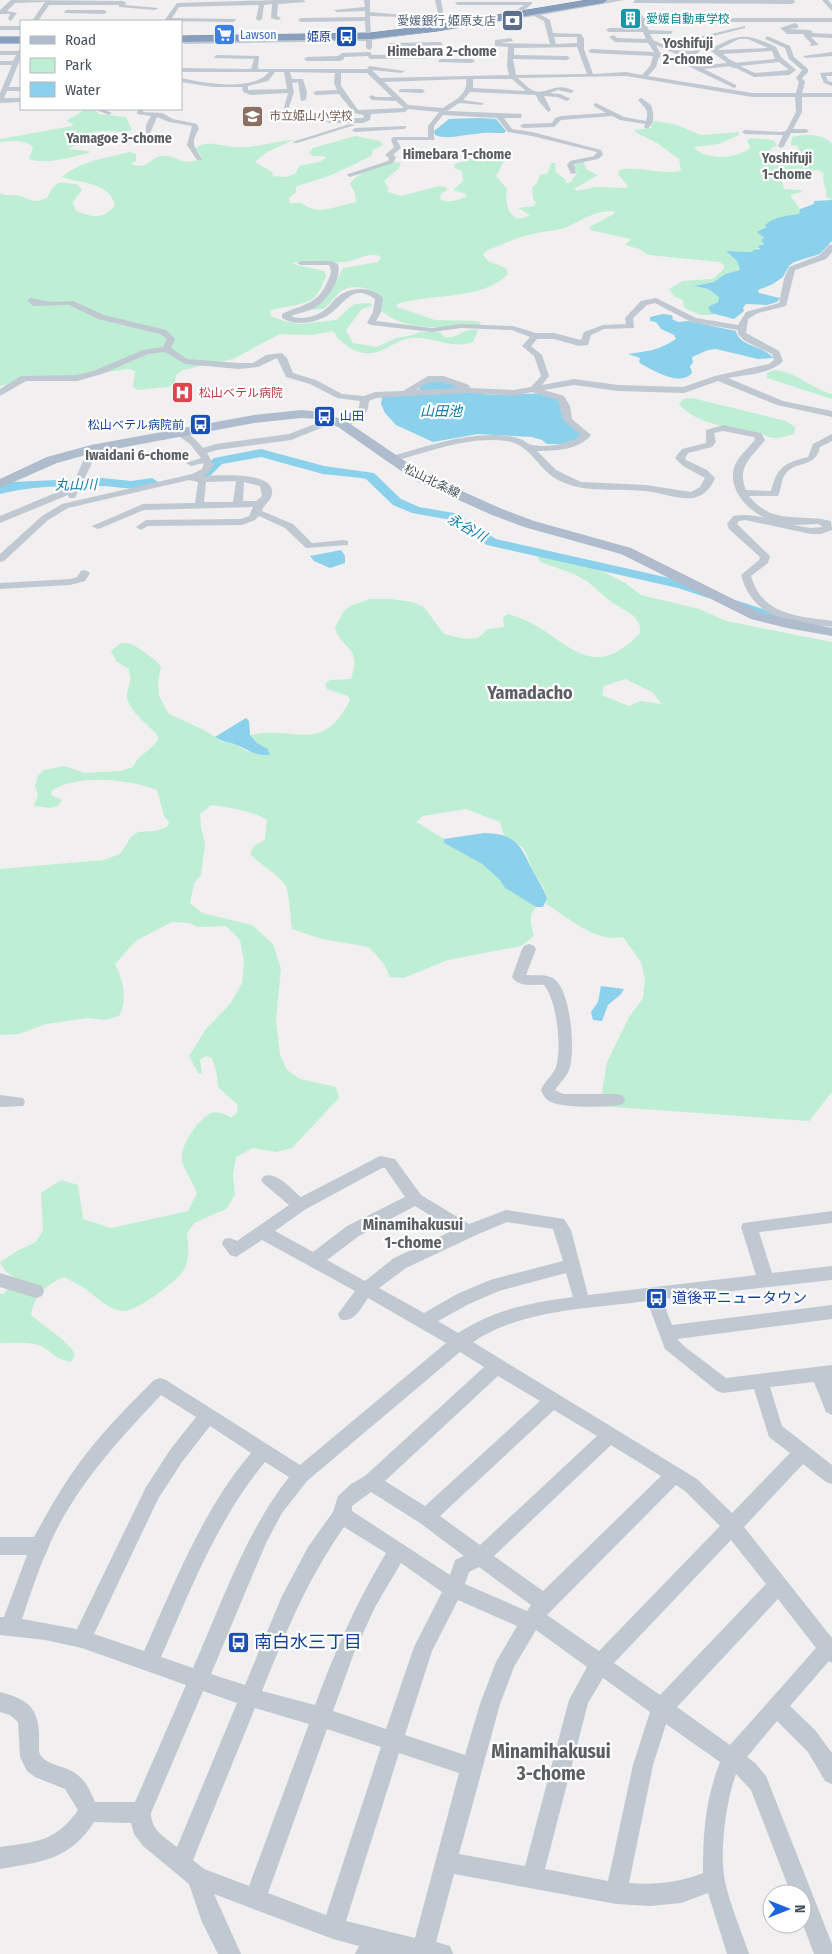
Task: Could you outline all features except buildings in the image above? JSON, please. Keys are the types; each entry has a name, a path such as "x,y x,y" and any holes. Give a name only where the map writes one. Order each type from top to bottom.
{"highway":[{"path":"182,40 213,40 234,33 263,40 303,38 370,50 389,37 420,42 439,29 603,0"},
{"path":"0,41 20,41"}],"main road":[{"name":"松山北条線","path":"0,484 52,460 91,449 283,415 313,415 337,422 419,477 513,518 626,551 756,616 832,632"}],"street":[{"path":"2,12 13,1 49,0 36,20"},
{"path":"367,0 370,50 379,80 402,105"},
{"path":"438,0 441,56 450,75"},
{"path":"553,10 621,0"},
{"path":"642,20 687,19 709,1 758,0 789,4"},
{"path":"825,0 832,9"},
{"path":"42,8 72,1 109,1 123,3 121,6 124,7 155,8"},
{"path":"105,20 104,12 109,1"},
{"path":"503,18 504,1"},
{"path":"458,3 504,1 530,3 517,12 527,14 552,30 579,37"},
{"path":"635,1 680,8 711,18 731,16 763,21 832,20"},
{"path":"635,1 645,11 664,15 667,10"},
{"path":"709,1 722,9"},
{"path":"709,1 711,18"},
{"path":"735,1 748,19"},
{"path":"748,1 756,17 763,21"},
{"path":"766,1 782,20"},
{"path":"167,20 176,2 278,2 292,5 302,10 402,15"},
{"path":"234,33 234,20 240,2"},
{"path":"259,20 266,2"},
{"path":"278,2 274,18 282,17"},
{"path":"0,6 104,12"},
{"path":"678,19 680,8"},
{"path":"339,9 368,14"},
{"path":"293,15 302,10"},
{"path":"302,10 303,38"},
{"path":"645,11 642,20 647,35 651,64"},
{"path":"2,12 14,13 6,25 20,28"},
{"path":"311,15 392,12"},
{"path":"658,19 661,26 700,27 695,12"},
{"path":"687,19 690,23 689,27"},
{"path":"666,46 731,30 743,26 748,22 748,19"},
{"path":"182,21 234,20"},
{"path":"791,20 796,27 784,28 786,32 810,32 825,45"},
{"path":"609,30 614,24"},
{"path":"743,26 751,28"},
{"path":"743,26 790,46 791,58 805,69 805,72 799,78 802,82 799,95 799,112 781,146"},
{"path":"821,26 830,30"},
{"path":"552,30 579,37"},
{"path":"511,48 540,44 552,30"},
{"path":"511,48 552,30 569,32"},
{"path":"609,30 647,35 676,52 696,59 684,62 651,64 627,69"},
{"path":"609,30 614,41"},
{"path":"716,52 731,63 754,75 779,76 793,71 778,58 775,49 731,30"},
{"path":"698,52 698,48 719,40 731,30"},
{"path":"614,41 668,32"},
{"path":"810,32 806,36 816,45 825,45"},
{"path":"761,34 781,35"},
{"path":"614,41 630,42 647,35"},
{"path":"716,52 714,49 735,37 743,36"},
{"path":"791,58 804,57 825,45 832,36"},
{"path":"579,37 582,56 591,75"},
{"path":"214,86 217,78 210,68 212,54 210,43 213,40 314,40"},
{"path":"182,81 190,85 214,86 273,71 338,71 370,50 420,42 441,56"},
{"path":"420,42 441,56"},
{"path":"311,60 343,59 370,50 420,42 441,56 467,61"},
{"path":"725,44 760,42"},
{"path":"511,48 563,57 529,57 511,48"},
{"path":"511,48 511,70 531,93"},
{"path":"676,52 775,49"},
{"path":"370,50 402,71"},
{"path":"0,53 20,52"},
{"path":"582,56 594,52 617,55 651,64 715,89 768,95 832,95"},
{"path":"212,54 257,57 250,78 254,93 291,91"},
{"path":"606,54 617,55"},
{"path":"235,57 232,70 250,78"},
{"path":"731,63 778,58"},
{"path":"695,70 778,58"},
{"path":"322,62 324,71"},
{"path":"684,62 695,70 712,75 722,82 768,95"},
{"path":"0,63 18,63 15,74 2,99"},
{"path":"511,70 549,77 617,74 651,64"},
{"path":"741,69 786,64"},
{"path":"498,80 520,65"},
{"path":"478,69 534,72"},
{"path":"182,70 212,71 266,80 273,71"},
{"path":"287,71 291,91 285,111 291,115 312,115 330,121 364,121"},
{"path":"338,71 337,83 342,95 351,102 356,112 367,113 402,105"},
{"path":"830,71 822,74 826,82 832,84"},
{"path":"417,73 505,80"},
{"path":"1,77 15,74"},
{"path":"370,79 450,75"},
{"path":"698,79 712,75"},
{"path":"350,175 391,162 393,157 388,155 398,147 394,139 431,139 432,134 427,130 444,111 460,99 468,90 471,77"},
{"path":"231,91 250,78"},
{"path":"722,82 736,78"},
{"path":"398,79 402,105"},
{"path":"289,81 301,80 304,92 303,100"},
{"path":"764,83 768,95"},
{"path":"540,94 558,88 570,89"},
{"path":"380,89 388,89"},
{"path":"709,94 715,89"},
{"path":"799,95 811,89"},
{"path":"2,99 20,90"},
{"path":"468,90 514,95 531,93 568,99"},
{"path":"401,91 422,91"},
{"path":"316,93 342,95"},
{"path":"540,94 541,100 548,110"},
{"path":"324,100 342,95"},
{"path":"799,95 814,102"},
{"path":"2,99 20,100"},
{"path":"2,99 20,104"},
{"path":"460,99 481,101"},
{"path":"596,105 626,120 648,125 650,116 649,106 641,100"},
{"path":"372,101 444,111 518,116 522,113"},
{"path":"444,111 488,111 490,108"},
{"path":"100,110 109,113"},
{"path":"140,110 139,113 141,114 153,112 171,121 195,125 196,129 191,137 190,145 199,159"},
{"path":"148,132 153,112"},
{"path":"295,142 364,121 368,119 367,113"},
{"path":"504,114 506,125 510,131 532,134 599,150 601,154 596,158 572,162 570,165 573,174"},
{"path":"506,125 550,126 556,124 558,118 613,114"},
{"path":"570,127 581,117"},
{"path":"356,124 404,123 404,127"},
{"path":"761,125 789,131 806,131"},
{"path":"344,127 354,130 414,128"},
{"path":"749,127 781,134 789,131"},
{"path":"0,393 24,378 77,378 99,372 146,352 166,349 185,361 239,366 255,365 274,355 279,355 283,358 289,375 313,382 340,396 366,399 375,395 411,392 469,390 501,393 533,390 574,382 618,388 684,390 718,378 769,367 779,360 773,351 744,337 742,328 745,319 750,313 783,304 792,269 823,257 832,247"},
{"path":"301,263 331,263 335,266 336,270 332,284 317,302 286,314 286,318 290,319 301,320 320,317 330,310 344,295 368,292 378,298 377,312 371,323 432,330 461,326 519,329 535,336 550,336 585,343 587,334 599,328 631,326 629,318 632,313 646,301 656,300 694,320 742,328"},
{"path":"36,304 31,300 51,304 70,303 102,317 163,332 171,339 166,349"},
{"path":"533,390 545,376 538,355 526,346 535,336"},
{"path":"718,378 780,402 832,414"},
{"path":"531,448 549,449 582,440 586,435 568,420 567,406 563,400 556,395 533,390"},
{"path":"200,452 216,447 291,437 359,416 363,412 366,399"},
{"path":"391,459 445,443 484,437 520,441 531,448 552,472 575,484 594,487 646,488 692,495 698,494 706,486 710,478 705,473 683,462 680,455 685,451 709,445 711,442 709,432 714,429 723,428 760,436 760,440 745,456 739,466 737,484 742,493 757,509 773,518 786,521 818,521 829,525 827,530 818,531 744,517 736,518 732,524 736,530 765,556 764,561 746,575 754,597 772,611 783,616 832,624"},
{"path":"0,558 5,551 45,518 70,504 189,477 206,471 209,465 207,460 192,440 180,433"},
{"path":"742,493 775,494 782,472 795,463 811,459 816,446 832,437"},
{"path":"70,504 75,488 91,455 91,449"},
{"path":"191,463 207,460"},
{"path":"141,527 146,524 245,522 265,499 266,490 263,485 255,480 245,478 197,480 189,477"},
{"path":"200,506 202,483"},
{"path":"238,505 240,483"},
{"path":"0,520 75,488"},
{"path":"96,526 142,507 161,503 200,506 238,505 258,508 289,526 310,546 344,543"},
{"path":"0,586 70,582 81,579 85,573"},
{"path":"529,949 525,962 520,968 519,977 526,980 541,980 550,983 558,995 562,1012 565,1043 564,1065 559,1076 550,1085 548,1090 555,1099 618,1100"},
{"path":"0,1101 18,1102"},
{"path":"230,1244 236,1250 300,1205 380,1162 390,1163 415,1199 468,1231"},
{"path":"269,1180 300,1205"},
{"path":"314,1261 353,1231 415,1199"},
{"path":"346,1314 366,1290 400,1263 468,1231 506,1216 558,1223 563,1230 582,1302"},
{"path":"766,1281 748,1227 832,1217"},
{"path":"262,1232 424,1321 496,1367 691,1485 731,1525 830,1650 776,1707 732,1758 722,1784 713,1833 714,1880 738,1954"},
{"path":"424,1321 463,1299 496,1285 571,1265"},
{"path":"674,1475 536,1614 506,1662 490,1704 446,1862 429,1953 375,1948 333,1928 254,1900 189,1871 150,1840 141,1827 141,1813 259,1538 276,1507 301,1475 459,1342 482,1327 517,1314 582,1302 832,1273"},
{"path":"0,1280 36,1291"},
{"path":"652,1293 666,1333 679,1352 724,1386 826,1373 832,1407"},
{"path":"666,1333 832,1312"},
{"path":"230,1954 189,1871 250,1697 289,1602 315,1553 342,1514 344,1502 357,1490 372,1482 496,1367"},
{"path":"760,1382 775,1431 832,1476"},
{"path":"301,1475 160,1385 122,1425 83,1471 39,1546 5,1626 82,1639 250,1697 321,1717 471,1768"},
{"path":"426,1517 552,1401"},
{"path":"82,1639 152,1493 176,1456 208,1415"},
{"path":"333,1928 424,1647 454,1589 462,1566 480,1557 609,1436"},
{"path":"149,1662 218,1513 233,1487 263,1451"},
{"path":"532,1878 579,1700 598,1665 802,1453"},
{"path":"372,1482 426,1517 480,1557 536,1614 598,1665 748,1770 759,1783 798,1884"},
{"path":"342,1514 454,1589 536,1614"},
{"path":"0,1546 39,1546"},
{"path":"254,1900 345,1651 368,1601 398,1550"},
{"path":"616,1893 643,1765 662,1709 779,1584"},
{"path":"0,1702 10,1703 27,1718 31,1728 30,1757 34,1765 73,1783 89,1812"},
{"path":"776,1707 811,1738 827,1761 832,1774"},
{"path":"89,1812 141,1813"},
{"path":"0,1858 51,1850 79,1829 89,1812"},
{"path":"446,1862 616,1893 650,1895 681,1892 714,1880"},
{"path":"812,1920 825,1954"}],"green space":[{"path":"84,110 95,110 99,114 126,117 132,130 93,132 91,138 68,149 89,151 89,153 51,161 29,159 33,147 25,143 18,141 0,142 0,139 72,126 73,124 66,121"},
{"path":"652,121 674,124 701,135 739,132 739,135 718,144 694,147 699,152 713,156 730,156 745,152 750,148 747,140 750,138 774,140 777,146 771,148 773,157 789,161 790,153 799,149 797,146 791,145 792,137 802,135 819,136 832,144 832,200 826,197 823,180 824,174 818,170 798,173 782,181 784,189 801,190 802,192 790,195 800,209 799,214 771,221 761,231 764,244 753,252 726,251 737,261 740,270 725,274 714,282 694,286 708,289 719,297 720,300 709,309 714,315 701,315 684,308 683,300 675,297 669,289 683,281 712,279 724,269 724,265 719,262 649,255 639,249 625,245 631,239 590,230 591,226 614,214 614,211 607,211 589,216 567,227 521,237 486,251 483,255 488,261 506,268 508,274 497,283 484,289 397,304 397,307 435,320 475,321 480,322 480,325 428,327 403,323 391,318 380,310 381,296 368,289 358,287 343,290 323,309 310,310 335,284 343,268 378,262 381,257 377,255 343,262 300,261 293,263 324,271 326,275 322,286 312,300 271,310 270,312 271,316 300,324 336,320 354,304 371,303 372,306 362,309 346,330 353,343 377,347 396,338 419,332 440,332 444,337 450,337 468,330 478,330 473,342 450,344 411,338 370,353 360,352 346,345 337,338 333,331 312,335 280,334 233,359 183,370 176,375 175,383 168,387 137,390 133,387 135,371 128,369 75,377 45,376 0,386 0,193 18,195 36,201 47,198 53,188 59,183 78,185 82,190 73,202 75,210 96,216 106,214 115,205 106,191 100,187 62,177 77,167 103,158 130,152 136,154 136,161 131,164 137,166 146,165 155,158 163,156 192,162 201,159 202,157 195,149 203,144 241,147 293,140 267,152 255,162 272,172 273,176 286,177 295,174 299,166 319,162 326,158 324,156 313,156 309,153 313,148 355,136 380,141 383,145 373,150 371,156 326,177 296,187 296,192 289,198 290,203 302,203 308,207 321,210 356,202 355,193 350,184 353,180 370,169 395,162 401,163 399,168 384,181 388,187 388,192 401,196 439,186 446,187 447,190 441,194 440,199 447,201 456,200 466,197 466,194 453,190 463,181 462,171 454,168 455,164 473,158 482,150 488,149 503,155 505,159 496,176 507,189 506,195 510,212 513,216 523,218 530,215 518,208 534,206 536,202 533,199 532,187 537,183 540,175 548,173 551,163 555,163 556,172 566,180 566,183 571,182 577,173 574,167 576,163 584,162 586,169 598,175 574,189 577,191 595,187 626,188 628,186 618,174 620,170 635,169 676,172 681,170 679,159 657,143 635,132 635,130 651,128"},
{"path":"774,370 789,373 832,394 832,399 767,378 767,373"},
{"path":"692,398 786,421 795,427 794,434 772,438 705,421 695,417 679,404 683,399"},
{"path":"542,555 602,571 625,583 641,595 699,609 726,621 832,642 832,1092 809,1121 600,1106 607,1062 629,1017 643,998 645,979 641,962 623,937 613,938 592,933 546,904 547,899 544,888 533,871 526,853 523,848 504,835 500,822 466,809 423,816 416,822 444,839 444,843 482,864 499,879 505,888 536,907 531,917 534,936 521,946 448,960 403,978 390,977 384,964 369,947 322,939 292,929 288,894 285,885 250,854 254,846 265,840 267,820 233,808 211,805 200,814 205,843 201,875 194,884 190,903 202,913 252,925 273,944 281,969 276,1019 280,1055 287,1070 300,1079 336,1087 339,1098 292,1148 277,1152 253,1148 236,1157 233,1175 235,1195 226,1209 194,1223 187,1234 188,1255 184,1270 153,1297 136,1307 123,1311 112,1308 84,1288 64,1277 46,1287 35,1301 31,1315 67,1344 75,1355 71,1362 59,1358 39,1345 0,1343 0,1294 4,1294 15,1278 5,1271 0,1262 36,1242 43,1230 41,1193 61,1180 78,1185 83,1219 111,1228 188,1211 197,1193 182,1161 186,1141 199,1123 209,1114 217,1112 231,1118 237,1113 238,1105 218,1087 212,1058 206,1056 200,1060 202,1074 198,1073 189,1056 206,1029 231,1003 242,983 244,962 240,940 226,926 197,927 190,923 172,922 137,940 115,964 120,976 124,996 119,1016 105,1020 88,1018 46,1024 19,1034 0,1035 0,869 104,860 120,854 131,837 138,832 155,831 167,827 169,822 164,816 157,790 118,781 90,780 64,785 52,790 51,795 62,800 58,806 50,808 34,806 38,795 35,786 38,775 44,770 64,766 84,773 121,771 133,767 139,758 159,738 131,707 127,695 130,680 129,669 117,662 111,651 121,643 130,644 159,664 161,667 158,681 159,696 169,714 204,730 221,741 237,745 246,751 270,755 268,749 257,743 250,735 282,733 307,735 318,733 329,728 340,717 350,700 348,696 327,689 325,684 330,680 351,679 354,660 353,654 338,636 335,628 344,611 350,606 370,599 412,602 424,607 444,634 465,639 478,638 488,629 504,627 503,618 507,614 526,620 573,650 588,656 604,656 621,650 640,633 640,626 634,616 610,601 587,581 574,574 541,562 537,557","holes":["625,679 652,692 662,704 640,701 629,706 602,695 604,686"]}],"water":[{"path":"449,119 496,119 506,131 504,133 482,133 449,137 435,135 434,131"},
{"path":"832,200 832,241 820,254 794,262 789,266 783,277 773,284 758,290 759,293 780,298 777,302 767,305 746,304 743,308 744,311 734,319 711,313 708,307 718,302 719,297 708,289 694,286 714,282 725,274 740,270 737,261 726,251 753,252 753,250 760,249 758,246 764,244 761,240 764,238 757,232 767,227 765,226 768,223 780,217 799,214 800,209 814,204 814,201"},
{"path":"663,314 671,315 672,319 678,322 688,321 736,331 742,340 764,351 773,358 758,359 716,349 708,350 692,357 693,363 690,366 692,373 687,377 674,378 660,374 641,364 639,362 640,358 628,354 653,350 676,339 674,335 661,329 656,322 650,321 650,317"},
{"name":"山田池","path":"441,380 482,394 543,394 558,397 564,417 583,433 582,438 561,444 547,444 542,440 532,437 478,434 433,442 396,425 385,413 381,404 382,397 416,394 423,383"},
{"path":"341,550 345,556 345,563 330,568 314,561 310,556"},
{"path":"246,718 249,721 250,735 257,743 268,749 270,755 255,753 215,737"},
{"path":"484,833 510,838 520,847 546,895 547,899 543,907 536,907 505,888 499,879 482,864 444,843 444,839"},
{"path":"601,986 624,989 608,1005 602,1021 593,1020 591,1012 598,1002"}],"waterway":[{"name":"永谷川","path":"196,477 207,472 218,461 261,453 323,470 370,476 397,502 416,510 450,516 492,542 682,585 708,594"},
{"name":"丸山川","path":"0,490 12,486 102,482 131,485 152,482"},
{"name":"永谷川","path":"735,604 789,622"}],"place":[{"name":"愛媛自動車学校","path":"630,19"},
{"name":"愛媛銀行 姫原支店","path":"512,21"},
{"name":"Lawson","path":"224,35"},
{"name":"姫原","path":"347,37"},
{"name":"市立姫山小学校","path":"253,116"},
{"name":"松山ベテル病院","path":"183,393"},
{"name":"山田","path":"324,416"},
{"name":"松山ベテル病院前","path":"200,425"},
{"name":"道後平ニュータウン","path":"656,1298"},
{"name":"南白水三丁目","path":"238,1642"}],"district":[{"name":"Himebara 2-chome","path":"442,51"},
{"name":"Yoshifuji 2-chome","path":"688,52"},
{"name":"Yamagoe 3-chome","path":"119,138"},
{"name":"Himebara 1-chome","path":"457,154"},
{"name":"Yoshifuji 1-chome","path":"787,166"},
{"name":"Iwaidani 6-chome","path":"137,455"},
{"name":"Yamadacho","path":"530,693"},
{"name":"Minamihakusui 1-chome","path":"413,1233"},
{"name":"Minamihakusui 3-chome","path":"551,1762"}]}
